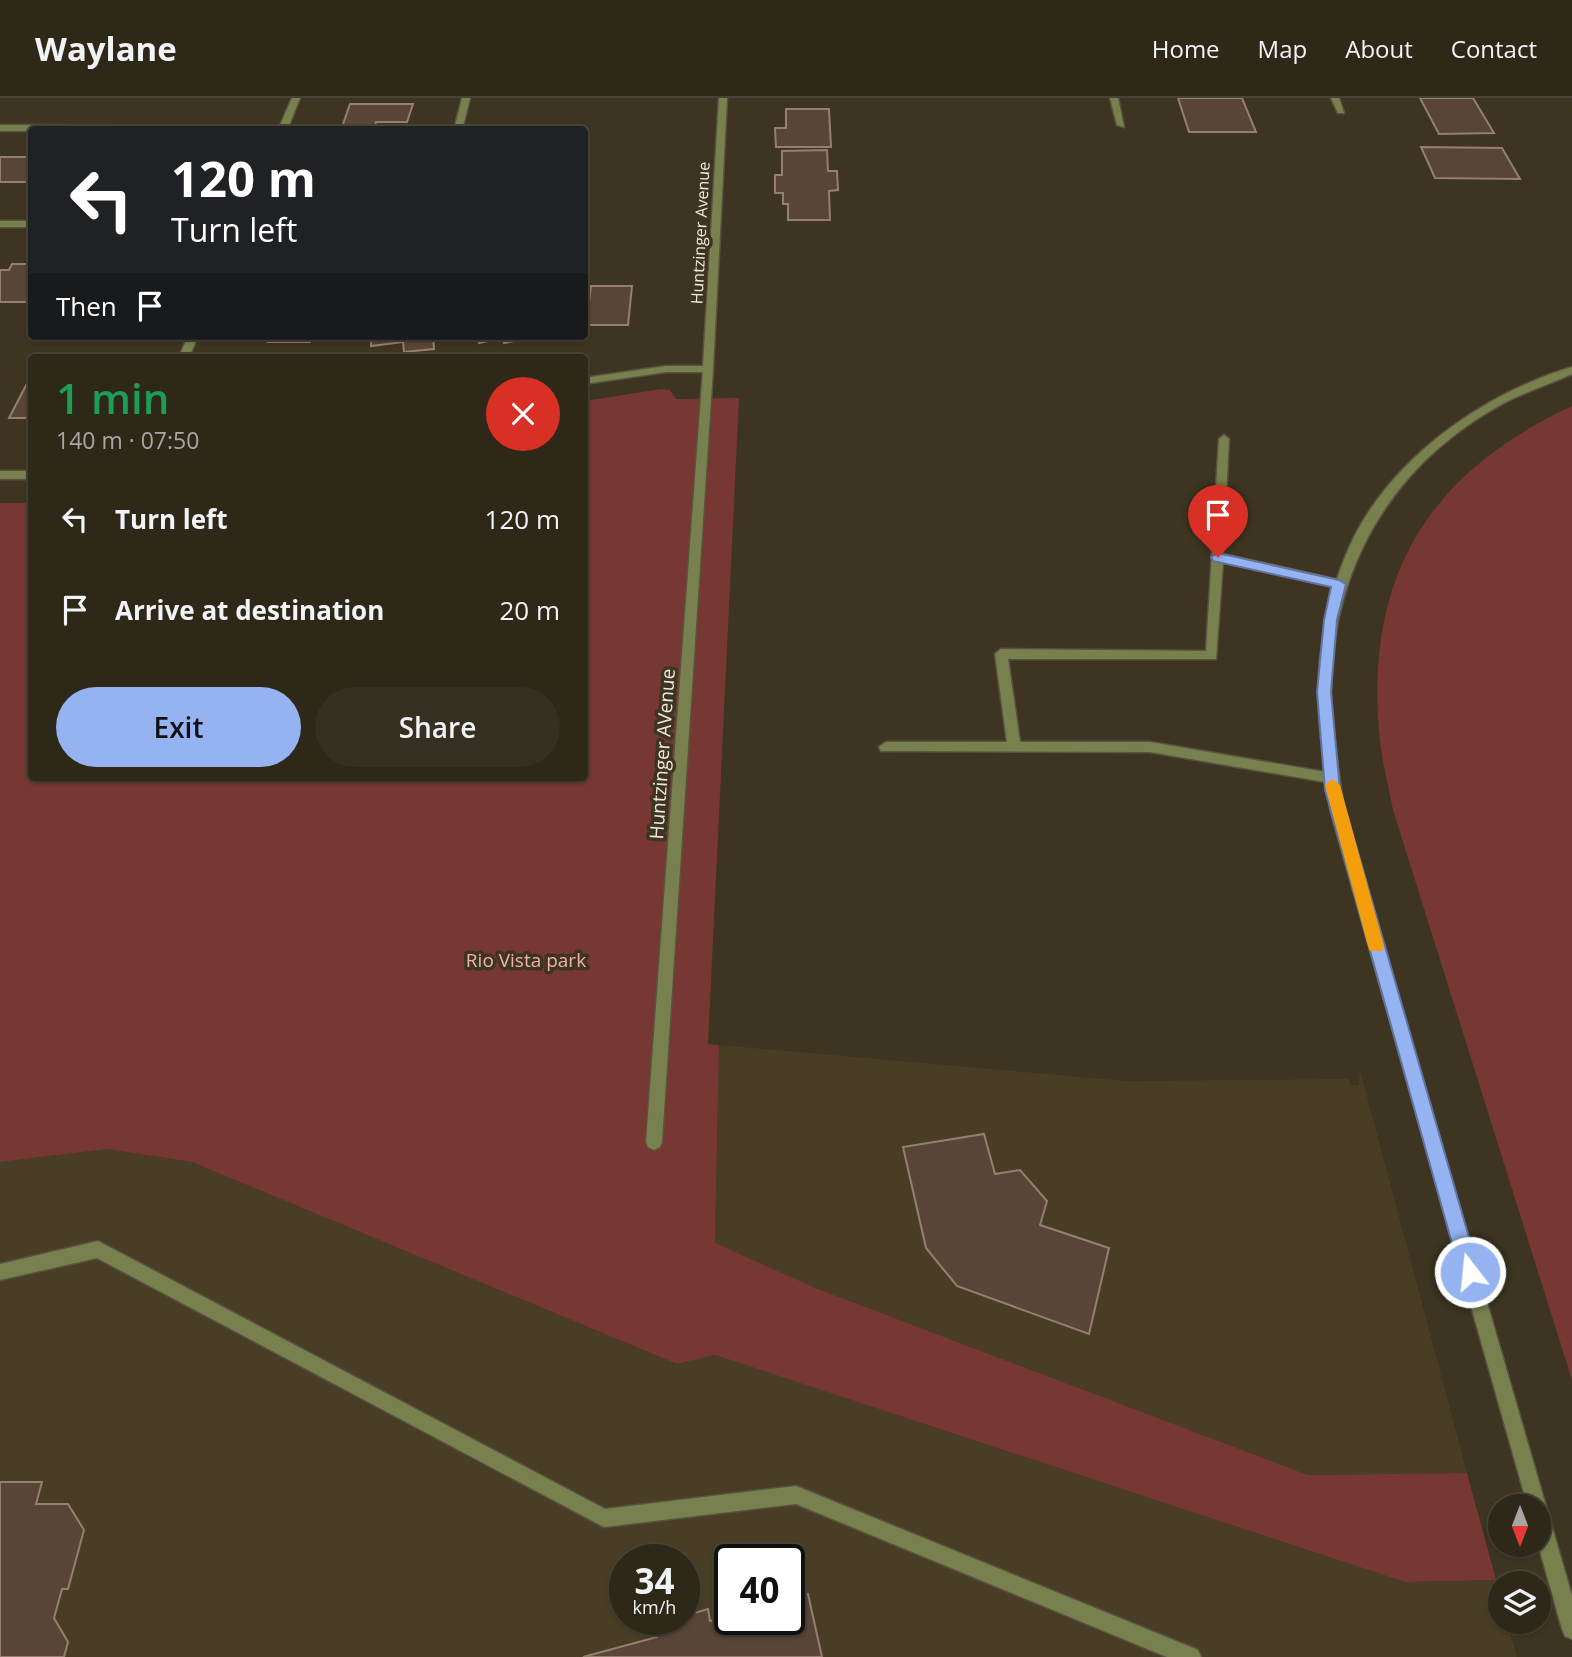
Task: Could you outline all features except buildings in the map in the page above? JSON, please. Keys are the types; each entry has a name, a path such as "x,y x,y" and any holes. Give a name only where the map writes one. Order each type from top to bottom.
{"street":[{"path":"283,126 296,98"},
{"path":"459,126 466,98"},
{"name":"Huntzinger Avenue","path":"708,369 723,98"},
{"path":"1114,98 1121,125"},
{"path":"1335,98 1341,111"},
{"path":"0,128 28,128"},
{"path":"0,224 28,224"},
{"path":"588,380 666,369 708,369"},
{"name":"Huntzinger AVenue","path":"654,1142 708,369"},
{"path":"1534,1494 1337,809 1331,778 1324,692 1331,620 1339,584 1361,534 1378,505 1413,461 1478,412 1505,397 1572,370"},
{"path":"1014,746 1002,654 1212,656 1224,439"},
{"path":"0,475 28,475"},
{"path":"1218,557 1339,584"},
{"path":"886,747 1150,747 1331,778"},
{"path":"0,1272 98,1249 604,1518 796,1496 1191,1657"},
{"path":"1551,1555 1572,1629"}],"shaded area":[{"path":"719,1045 1125,1081 1349,1079 1351,1085 1359,1085 1360,1070 1467,1473 1308,1475 818,1289 715,1244"},
{"path":"107,1149 192,1162 677,1364 715,1355 1405,1582 1488,1580 1488,1634 1510,1634 1517,1657 0,1657 0,1162"}],"green space":[{"name":"Rio Vista park","path":"661,389 670,390 676,399 739,398 708,1044 719,1045 715,1243 818,1289 1308,1475 1467,1473 1494,1571 1488,1571 1488,1580 1405,1582 715,1355 677,1364 192,1162 107,1149 0,1162 0,503 28,503 28,781 588,781 588,401"},
{"path":"1572,406 1572,1380 1393,810 1380,741 1378,675 1384,623 1397,577 1417,534 1445,496 1480,463 1522,432"}],"slow traffic":[{"path":"1332,785 1376,946"}],"route":[{"path":"1218,557 1339,584 1327,646 1324,692 1333,790 1470,1272"}]}
